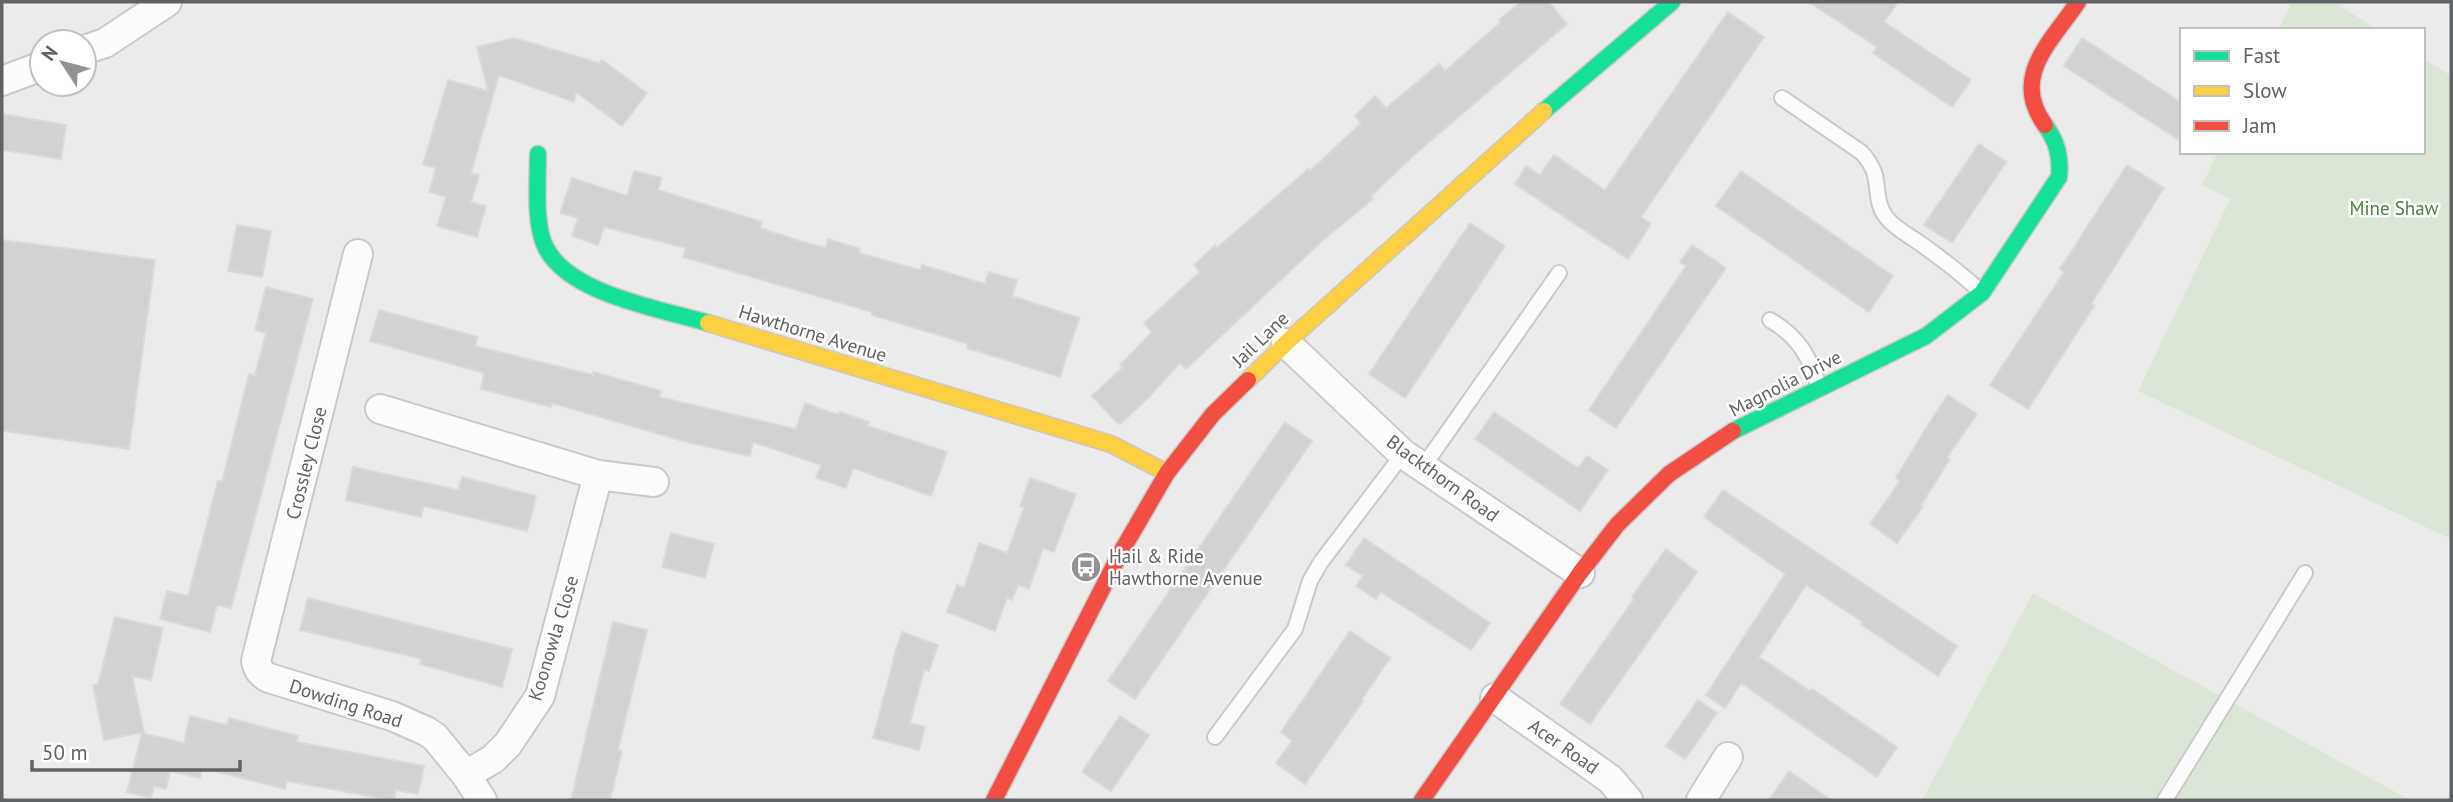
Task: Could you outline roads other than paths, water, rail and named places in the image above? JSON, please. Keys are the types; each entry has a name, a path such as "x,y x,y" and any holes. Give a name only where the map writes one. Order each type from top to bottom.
{"street":[{"path":"98,45 167,2"},
{"name":"Jail Lane","path":"994,800 1121,552 1167,474 1213,414 1286,343 1540,114 1671,2"},
{"name":"Magnolia Drive","path":"1422,800 1580,573 1617,525 1668,474 1738,428 1926,336 1982,293 2059,177 2061,154 2057,141 2036,114 2032,104 2031,81 2036,66 2078,2"},
{"path":"2,81 28,71"},
{"name":"Hawthorne Avenue","path":"538,154 538,202 544,245 569,275 593,289 1111,444 1167,474"},
{"name":"Crossley Close","path":"260,672 256,661 358,254"},
{"name":"Blackthorn Road","path":"1286,343 1413,461 1580,573"},
{"path":"380,410 598,475 654,482"},
{"name":"Koonowla Close","path":"466,775 493,759 508,744 540,696 598,475"},
{"name":"Dowding Road","path":"260,672 269,678 415,725 435,737 466,775 482,800"},
{"name":"Acer Road","path":"1495,698 1610,779 1628,800"},
{"path":"1701,800 1728,757"}],"lane":[{"path":"1782,98 1861,152 1875,171 1878,197 1888,220 1959,271 1982,293"},
{"path":"1215,737 1295,629 1310,581 1321,562 1413,461 1559,273"},
{"path":"1770,320 1785,329 1800,344 1812,364 1820,388"},
{"path":"2165,800 2305,573"}],"place":[{"name":"Hail & Ride Hawthorne Avenue","path":"1086,567"}],"park label":[{"name":"Mine Shaw","path":"2394,208"}]}
